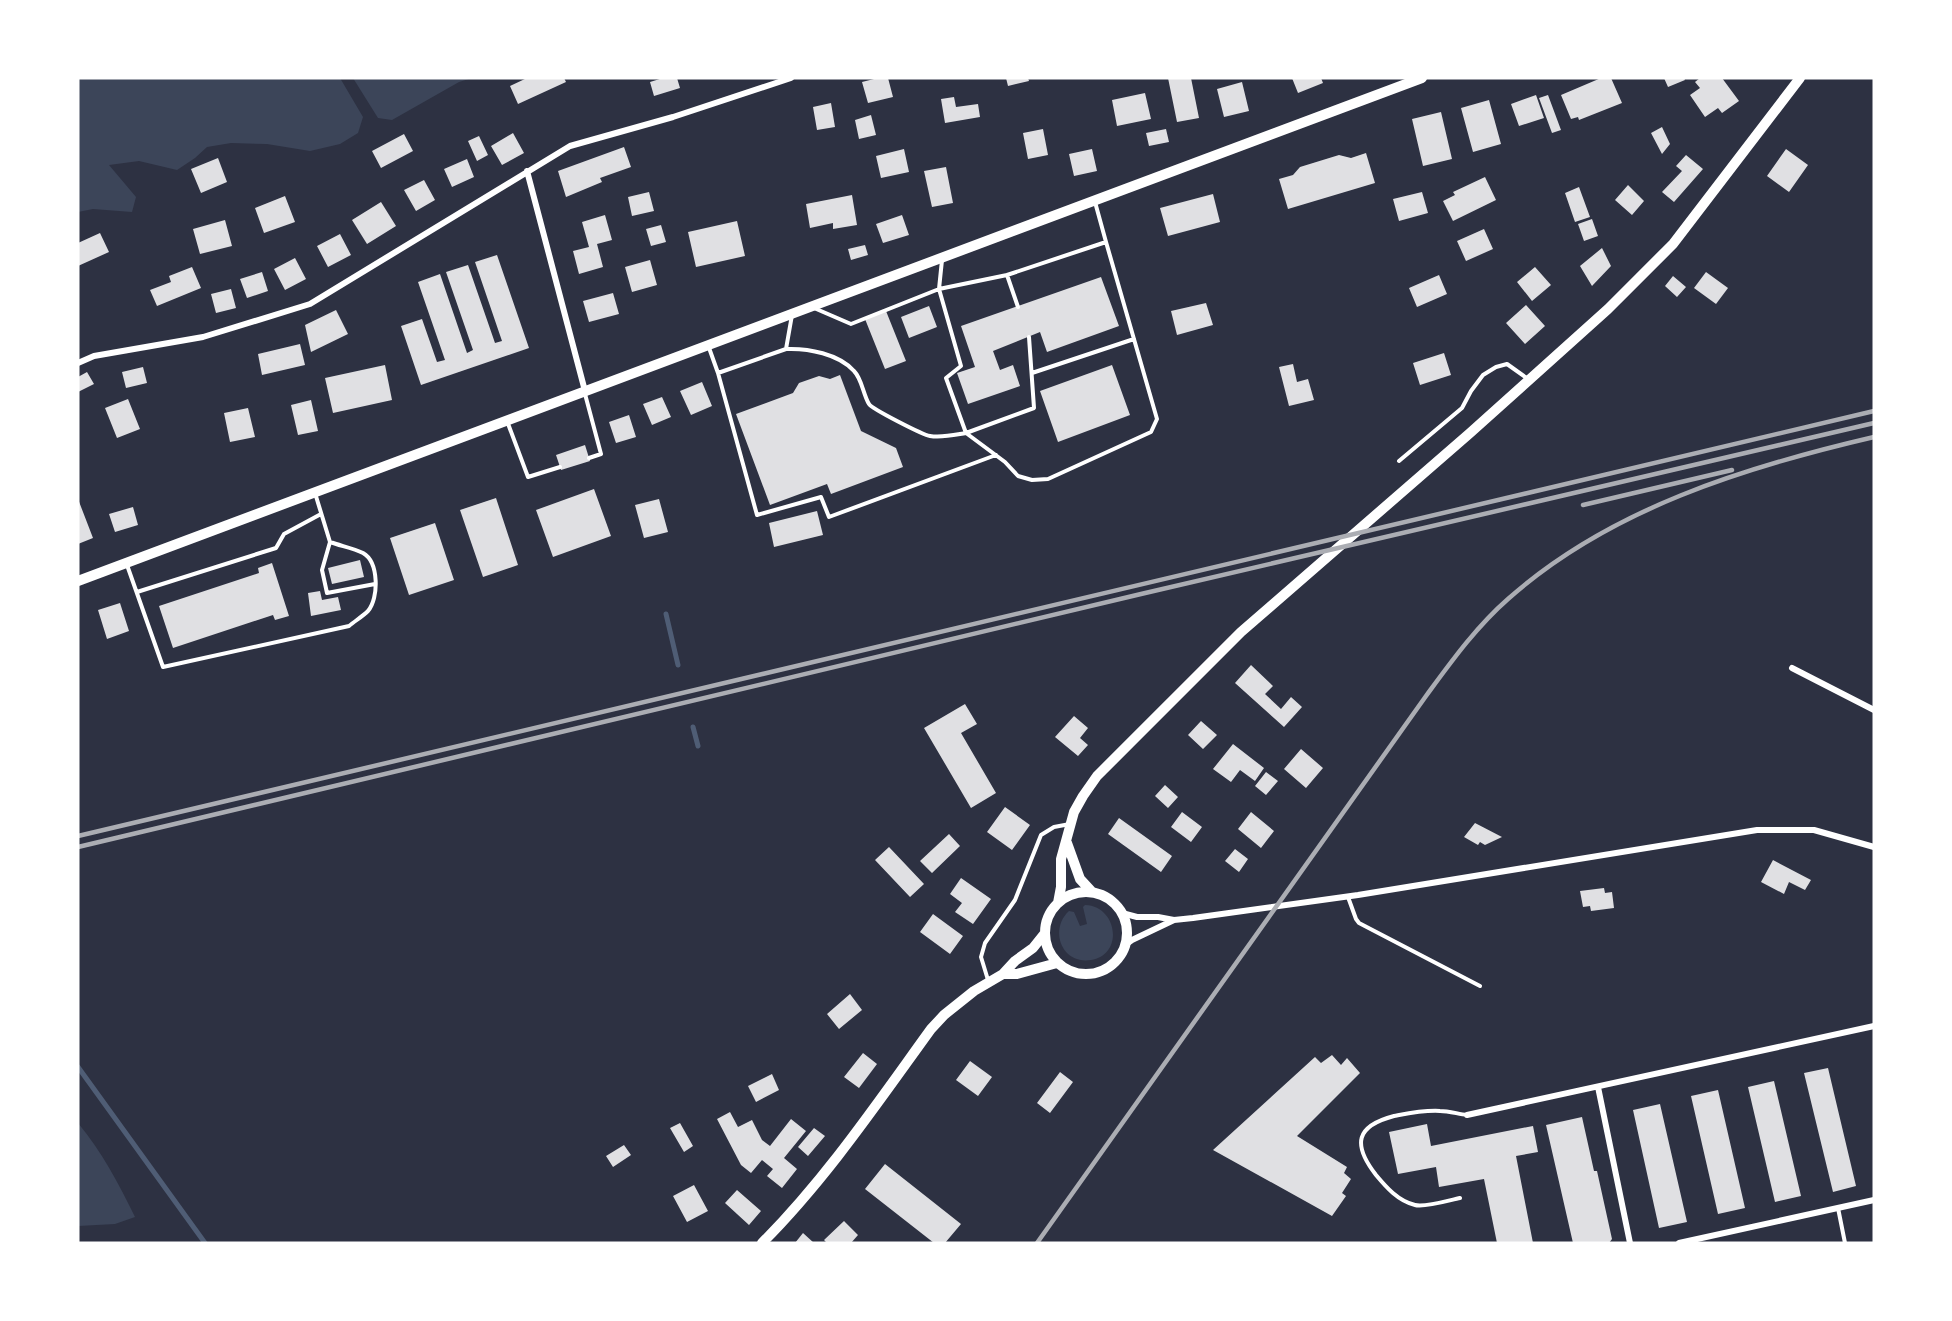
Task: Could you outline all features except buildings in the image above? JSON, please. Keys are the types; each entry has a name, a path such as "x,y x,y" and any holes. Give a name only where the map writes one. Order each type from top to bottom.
{"main road":[{"path":"78,581 1422,78"},
{"path":"1058,903 1061,887 1061,859 1071,824 1078,804 1097,776 1241,632 1608,309 1673,244 1800,78"},
{"path":"1067,843 1080,879 1092,892 1109,899 1122,913 1127,931 1125,945 1119,958 1113,964 1096,973 1072,972 1058,963 1048,950 1045,933 1048,917 1058,903 1073,894 1092,892"},
{"path":"762,1243 786,1219 861,1125 931,1029 959,1003 1003,974 1033,948 1045,933"},
{"path":"1003,974 1017,974 1058,963"}],"street":[{"path":"78,363 93,357 203,337 310,304 570,147 673,117 791,78"},
{"path":"527,171 585,391"},
{"path":"1792,668 1874,710"},
{"path":"1125,945 1174,920 1348,896 1757,830 1814,830 1874,847"},
{"path":"1122,913 1137,917 1174,920"},
{"path":"1467,1115 1874,1026"},
{"path":"1598,1088 1630,1243"},
{"path":"1684,1242 1874,1200"}],"lane":[{"path":"943,257 939,289 961,366 946,378 966,433 996,455 1018,476 1032,480 1048,479 1151,432 1157,419 1094,200"},
{"path":"811,306 851,324 939,289 1007,275 1106,242"},
{"path":"1007,275 1018,307"},
{"path":"786,349 792,314"},
{"path":"718,373 786,349 812,351 838,359 855,371 870,407 928,436 949,436 966,433 1034,408 1029,337"},
{"path":"1032,374 1134,339"},
{"path":"708,345 718,373 757,515 821,497 829,517 996,455"},
{"path":"1399,461 1462,408 1471,391 1484,375 1496,367 1507,364 1529,380"},
{"path":"585,391 600,454 589,458"},
{"path":"507,420 528,477 560,467"},
{"path":"315,493 330,542 322,570 327,593 375,584"},
{"path":"137,592 276,548 284,534 321,514"},
{"path":"127,564 164,667 349,626 369,610 376,593 370,561 364,554 330,542"},
{"path":"989,982 981,957 985,943 1014,900 1041,835 1054,827 1071,824"},
{"path":"1348,896 1359,923 1480,986"},
{"path":"1460,1198 1417,1206 1389,1191 1365,1162 1361,1150 1361,1138 1368,1126 1383,1119 1417,1111 1442,1111 1467,1115"},
{"path":"1838,1208 1845,1243"}],"shaded area":[{"path":"78,78 340,78 363,117 358,133 340,144 310,151 267,144 231,143 207,147 177,170 139,161 109,165 136,197 132,212 93,209 78,212"},
{"path":"353,78 472,78 459,82 392,120 378,118"},
{"path":"1085,905 1096,907 1104,913 1113,931 1109,949 1102,956 1091,960 1072,957 1061,944 1059,936 1063,918 1069,911 1074,912 1080,926 1087,924 1083,907"},
{"path":"78,1123 110,1168 135,1217 115,1224 78,1226"}],"waterway":[{"path":"666,614 678,665"},
{"path":"693,727 698,746"},
{"path":"78,1067 205,1243"}],"railway":[{"path":"78,836 1874,411"},
{"path":"78,847 1141,594 1874,423"},
{"path":"1037,1243 1426,696 1464,645 1496,610 1547,567 1634,516 1728,478 1777,462 1874,437"},
{"path":"1583,505 1732,470"}]}
